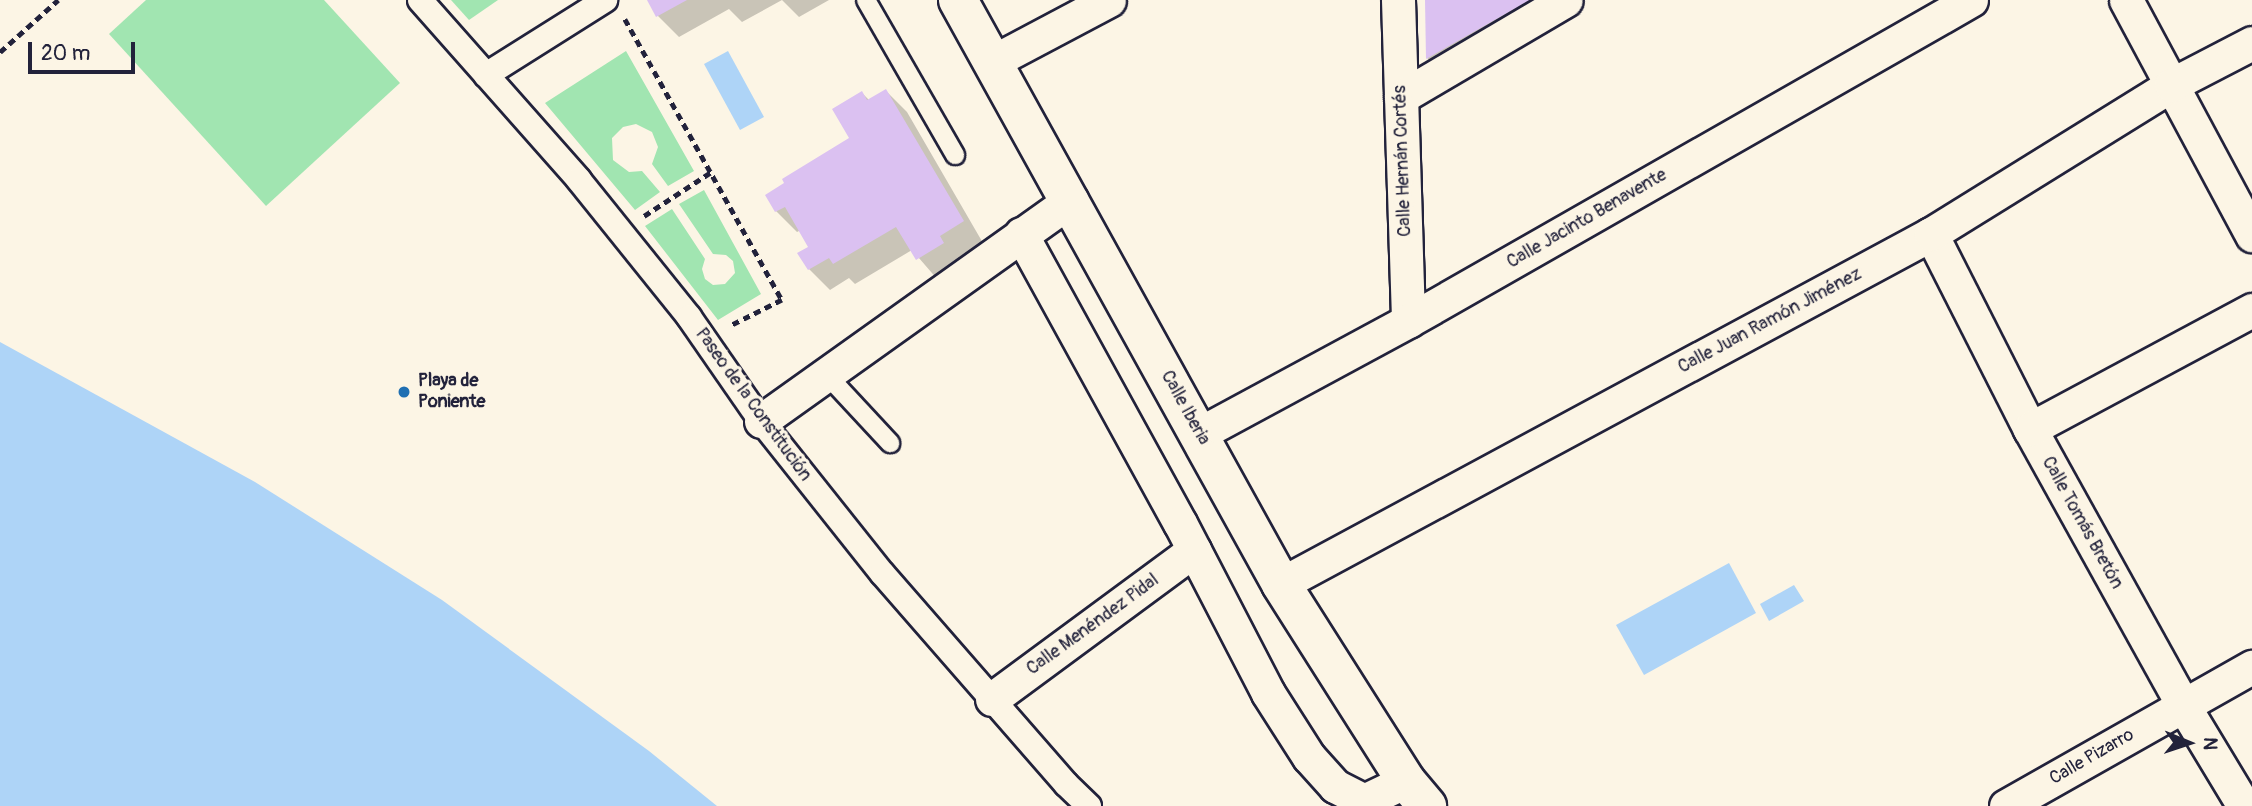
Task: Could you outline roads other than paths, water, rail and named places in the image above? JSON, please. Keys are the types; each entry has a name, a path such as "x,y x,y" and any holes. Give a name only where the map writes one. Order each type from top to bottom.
{"main road":[{"name":"Calle Iberia","path":"958,0 1281,584 1416,794"}],"street":[{"name":"Paseo de la Constitución","path":"420,0 620,232 704,339 761,421 882,573 1089,806"},
{"path":"994,61 1109,0"},
{"name":"Calle Hernán Cortés","path":"1398,0 1408,321"},
{"path":"1401,97 1566,0"},
{"name":"Calle Jacinto Benavente","path":"1199,434 1408,321 1971,0"},
{"path":"2126,0 2252,235"},
{"path":"486,75 613,6"},
{"name":"Calle Juan Ramón Jiménez","path":"1281,584 1931,234 2171,85 2252,43"},
{"path":"761,421 1071,200"},
{"path":"1021,234 1194,550 1268,693 1309,757 1335,786 1364,801 1416,794"},
{"name":"Calle Tomás Bretón","path":"1931,234 2030,429 2183,705 2244,806"},
{"path":"2030,429 2252,310"},
{"name":"Calle Menéndez Pidal","path":"992,699 1194,550"},
{"name":"Calle Pizarro","path":"2006,806 2252,667"}],"lane":[{"path":"866,0 955,155"},
{"path":"825,373 890,443"}],"water":[{"path":"728,51 764,117 740,130 704,64"},
{"path":"0,342 255,482 442,600 649,751 717,806 0,806"},
{"path":"1729,563 1756,613 1644,675 1616,625"},
{"path":"1794,585 1804,601 1769,621 1760,604"}],"place":[{"name":"Playa de Poniente","path":"404,392"}]}
